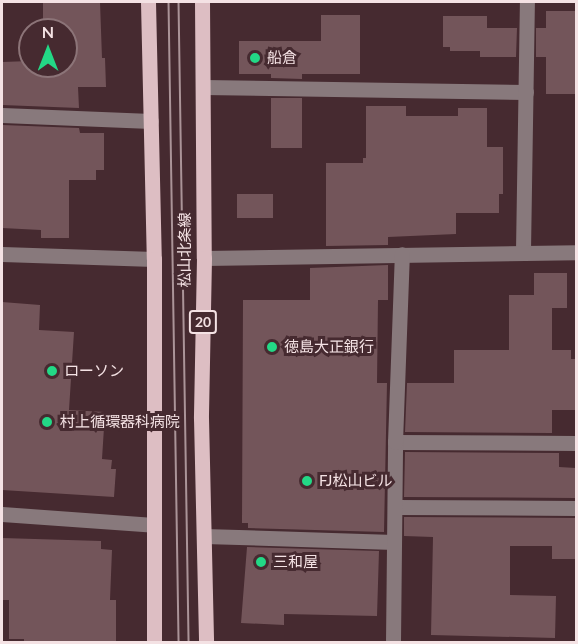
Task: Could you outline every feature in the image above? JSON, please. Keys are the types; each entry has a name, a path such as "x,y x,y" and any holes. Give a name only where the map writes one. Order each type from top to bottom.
{"main road":[{"name":"松山北条線","path":"147,2 154,259 154,642"},
{"name":"松山北条線","path":"202,2 204,258 201,418 206,642"}],"street":[{"path":"523,251 527,2"},
{"path":"202,87 526,92"},
{"path":"2,115 151,121"},
{"path":"204,258 523,251 576,252"},
{"path":"2,254 154,259"},
{"path":"393,642 395,442 402,254"},
{"path":"395,442 576,443"},
{"path":"395,507 576,508"},
{"path":"2,514 154,525"},
{"path":"204,536 394,542"}],"building":[{"path":"43,2 100,2 102,58 105,58 106,87 78,87 79,108 2,105 2,62 18,61 18,78 78,78 78,18 43,18"},
{"path":"546,11 576,11 576,94 546,94 546,57 536,57 536,28 546,28"},
{"path":"321,15 360,15 360,74 302,74 302,79 271,78 271,74 239,74 239,41 321,41"},
{"path":"443,16 487,16 487,28 517,28 516,57 480,57 480,51 450,51 450,47 443,47"},
{"path":"271,98 302,98 302,148 271,148"},
{"path":"366,106 406,106 406,116 458,116 458,108 487,108 487,147 503,147 503,194 499,194 499,213 456,213 456,234 388,237 388,245 326,246 326,163 363,163 363,158 366,158"},
{"path":"3,125 79,128 80,133 104,133 104,170 96,170 96,180 69,180 69,238 41,238 41,230 2,228"},
{"path":"237,194 273,194 273,218 237,218"},
{"path":"388,265 388,300 378,300 377,383 387,383 384,532 248,528 248,523 242,523 243,300 310,300 310,268"},
{"path":"534,273 567,273 567,308 552,308 552,350 571,350 571,359 576,359 576,410 552,410 552,433 405,432 407,383 454,383 454,350 509,350 509,295 534,295"},
{"path":"2,302 40,305 39,330 74,332 69,410 105,412 102,459 112,460 111,469 116,469 114,497 2,490"},
{"path":"405,452 559,453 559,467 576,468 576,498 404,497"},
{"path":"404,517 576,518 576,559 552,559 552,546 510,546 510,595 556,596 555,638 431,635 433,537 404,536"},
{"path":"2,538 101,541 101,549 112,550 110,600 116,600 116,642 24,642 24,639 9,639 9,600 2,600"},
{"path":"247,547 379,551 377,616 284,614 284,625 241,623"}],"tram line":[{"path":"169,2 179,642"},
{"path":"179,2 189,642"}],"place":[{"name":"船倉","path":"255,58"},
{"name":"徳島大正銀行","path":"272,347"},
{"name":"ローソン","path":"52,371"},
{"name":"村上循環器科病院","path":"47,422"},
{"name":"FJ松山ビル","path":"307,481"},
{"name":"三和屋","path":"261,562"}]}
